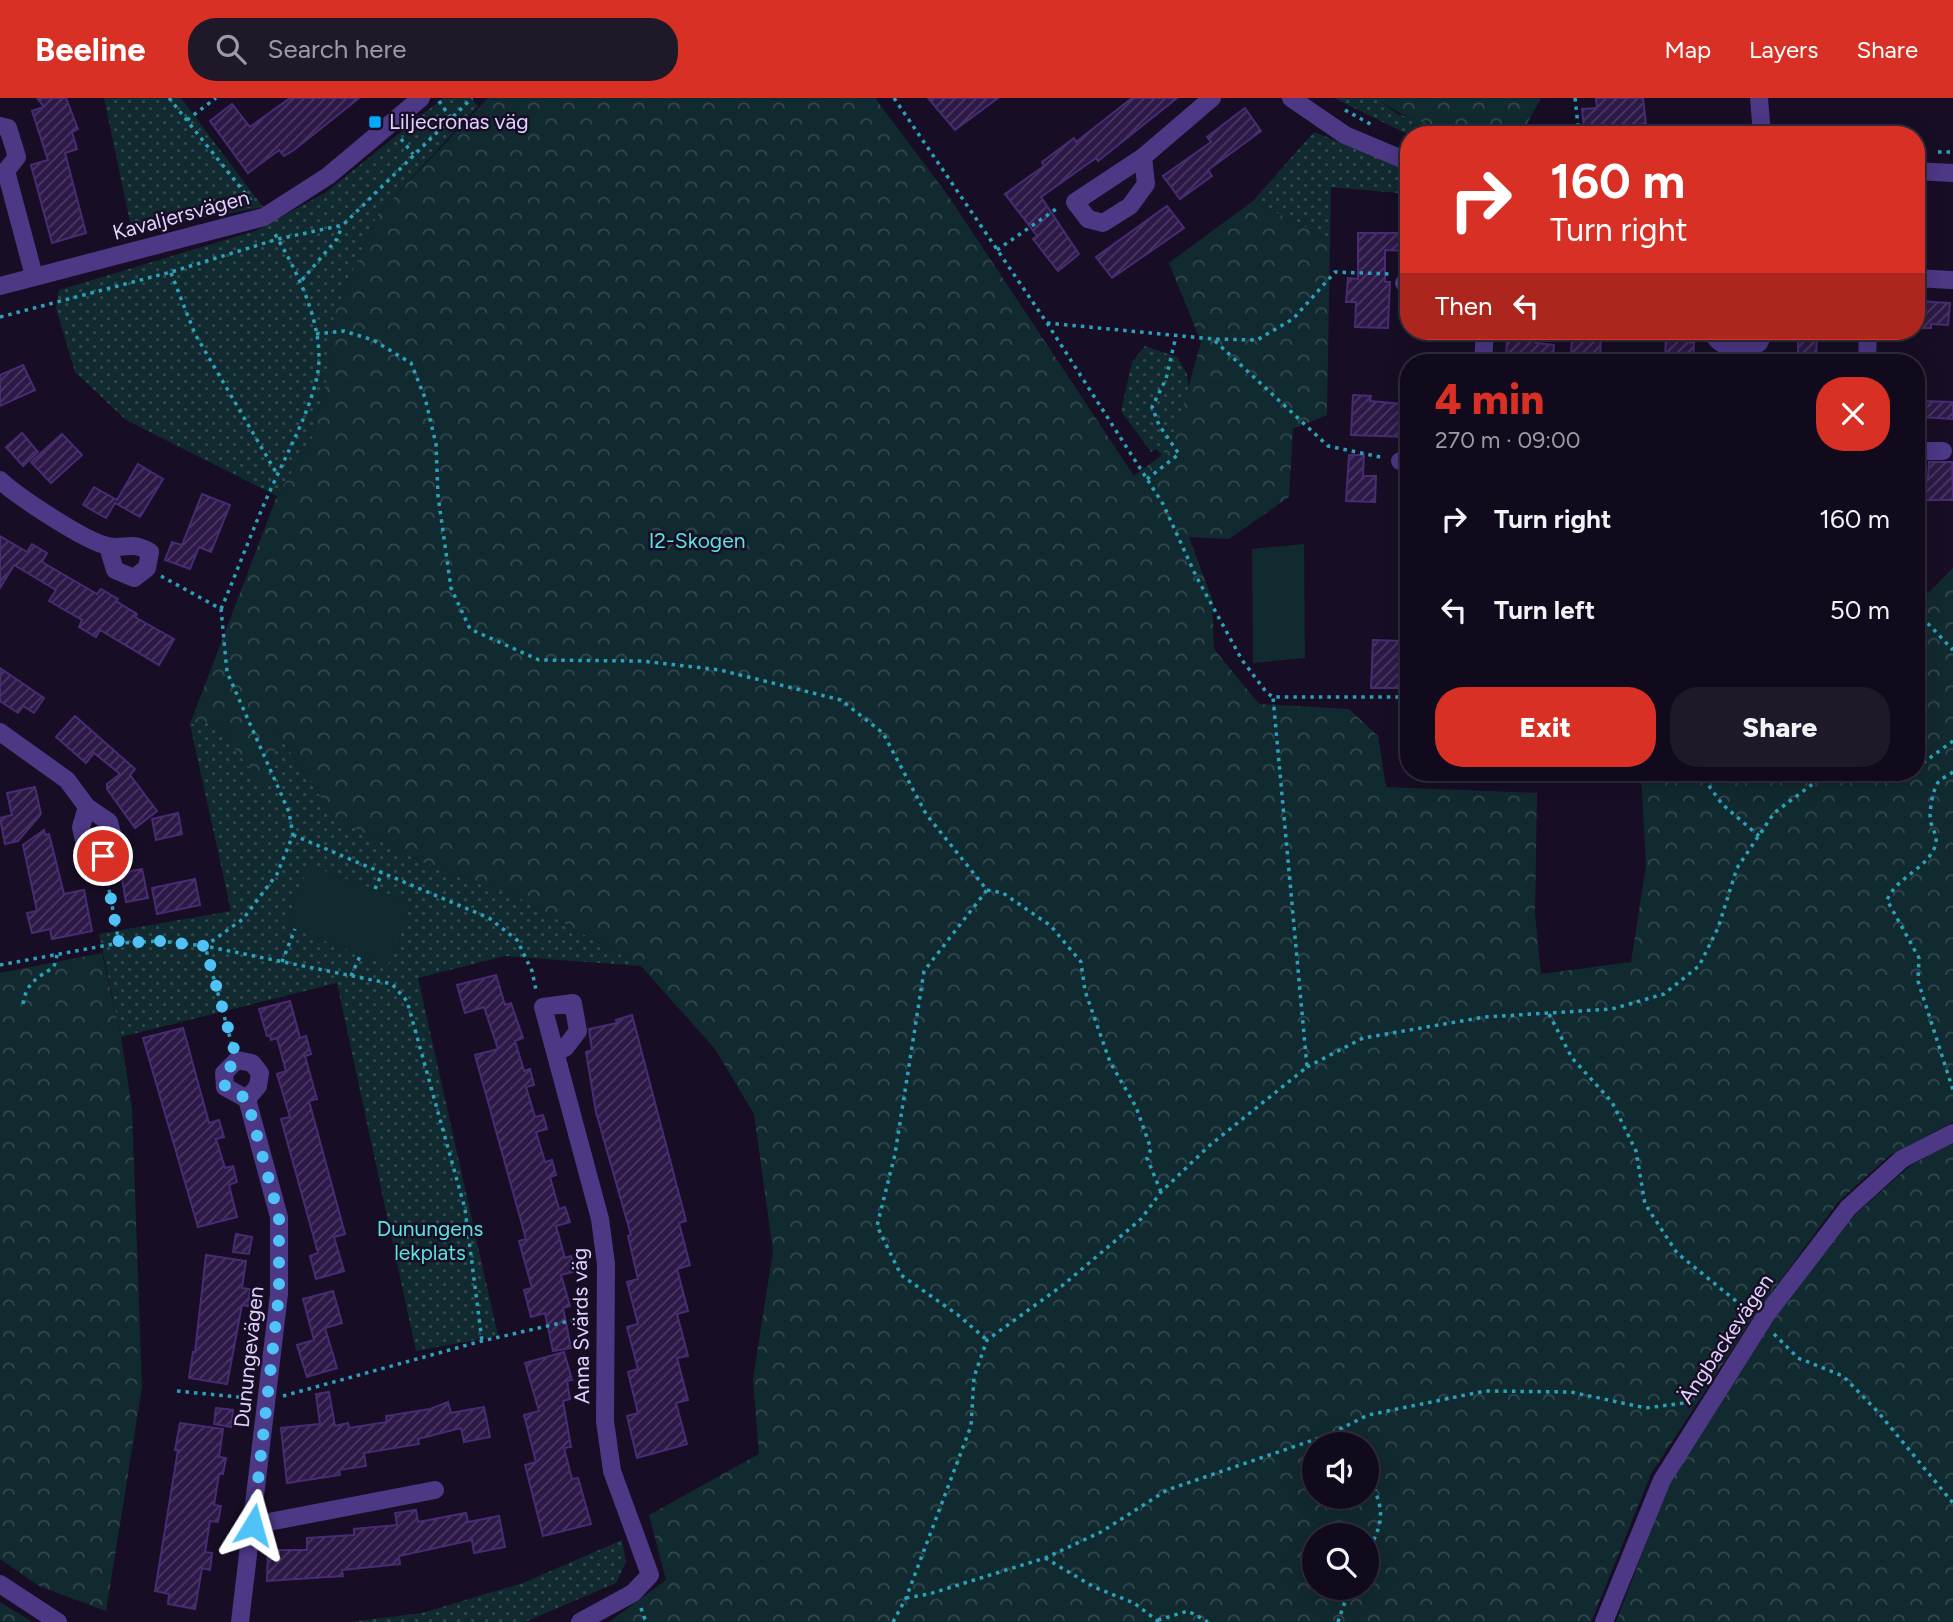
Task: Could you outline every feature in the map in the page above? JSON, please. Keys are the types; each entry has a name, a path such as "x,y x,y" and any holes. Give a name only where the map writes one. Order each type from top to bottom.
{"street":[{"name":"Kavaljersvägen","path":"0,286 264,216 328,176 421,98"},
{"path":"1143,158 1146,184 1130,206 1103,223 1088,219 1075,202 1143,158 1212,98"},
{"path":"1291,98 1345,135 1400,158"},
{"path":"1759,98 1761,126"},
{"path":"0,126 8,128 17,157 3,169 34,276"},
{"path":"1925,171 1953,173"},
{"path":"1925,278 1951,279"},
{"path":"1716,340 1723,345 1748,348 1760,340"},
{"path":"1925,451 1943,451"},
{"path":"0,480 62,523 108,547 136,544 150,552 146,568 134,578 115,570 108,547"},
{"path":"0,732 67,780 87,807 108,822 115,845 103,856 85,845 81,827 87,807"},
{"path":"543,1007 573,1003 578,1031 565,1048 556,1051"},
{"name":"Anna Svärds väg","path":"543,1007 600,1219 606,1264 605,1421 612,1471 650,1575 633,1593 580,1622"},
{"path":"237,1060 252,1063 260,1073 258,1086 247,1099 225,1087 224,1073 237,1060"},
{"name":"Dunungevägen","path":"240,1622 269,1401 279,1294 279,1217 247,1099"},
{"name":"Ängbackevägen","path":"1604,1622 1662,1480 1761,1322 1847,1208 1902,1159 1953,1133"},
{"path":"253,1525 435,1490"},
{"path":"0,1584 58,1622"}],"path":[{"path":"169,98 264,216 302,280 316,334 317,375 293,447 277,474 221,609 227,672 289,812 293,835 277,874 243,919 205,946"},
{"path":"187,120 216,98"},
{"path":"437,98 450,117"},
{"path":"302,280 337,239 343,225 472,98"},
{"path":"894,98 1046,323 1163,504 1196,576 1242,660 1273,697 1307,1067"},
{"path":"1575,98 1578,126"},
{"path":"1343,110 1378,128"},
{"path":"400,139 413,154"},
{"path":"997,250 1065,203 1075,202"},
{"path":"0,317 170,272 278,239 343,225"},
{"path":"170,272 195,334 277,474"},
{"path":"1046,323 1213,339 1257,340 1293,319 1335,272 1390,274 1400,280"},
{"path":"316,334 344,331 364,337 411,363 425,398 436,444 438,496 451,588 470,629 538,660 642,661 720,670 841,700 883,733 926,814 987,890 1003,893 1051,926 1082,962 1085,991 1110,1062 1136,1107 1151,1149 1147,1158 1161,1192"},
{"path":"1147,479 1179,454 1159,425 1152,407 1166,379 1176,336"},
{"path":"1213,339 1328,446 1400,460"},
{"path":"146,568 221,609"},
{"path":"1925,620 1953,650"},
{"path":"1273,697 1400,697"},
{"path":"1925,761 1953,741"},
{"path":"1953,772 1938,782 1934,791 1930,822 1937,832 1935,847 1923,865 1893,886 1887,900 1919,958 1918,981 1953,1090"},
{"path":"1705,781 1722,804 1759,836"},
{"path":"893,1622 906,1598 971,1426 974,1377 987,1340 1063,1285 1141,1219 1161,1192 1209,1146 1307,1067 1363,1038 1485,1017 1612,1009 1664,994 1699,966 1718,928 1737,868 1774,813 1817,781"},
{"path":"293,835 489,918 517,940 543,1007"},
{"path":"103,856 119,943"},
{"path":"374,890 382,873"},
{"path":"987,890 924,971 895,1154 877,1226 901,1275 958,1315 987,1340"},
{"path":"282,962 295,929"},
{"path":"0,965 119,943 159,941 205,946 392,984 407,1001 465,1209 482,1341"},
{"path":"205,946 237,1060"},
{"path":"351,976 361,954"},
{"path":"23,1004 25,990 31,981 54,967 57,955"},
{"path":"1549,1013 1572,1058 1612,1102 1636,1151 1645,1205 1677,1254 1761,1322 1798,1357 1843,1376 1878,1412 1953,1503"},
{"path":"177,1391 269,1401 482,1341 606,1313"},
{"path":"1334,1432 1368,1415 1485,1391 1571,1392 1646,1408 1691,1402 1720,1388"},
{"path":"906,1598 929,1594 1045,1558 1101,1532 1167,1490 1302,1444"},
{"path":"1379,1500 1382,1507 1379,1531"},
{"path":"1045,1558 1094,1587 1134,1603 1159,1621 1188,1611 1208,1622"},
{"path":"1338,1622 1346,1600"}],"green space":[{"path":"104,98 181,98 263,207 132,231"},
{"path":"443,98 471,98 478,106 377,215 334,315 329,372 311,441 277,496 126,420 75,372 56,308 59,290 255,231 325,193"},
{"name":"I2-Skogen","path":"488,98 875,98 949,197 1134,476 1171,448 1201,342 1169,263 1253,201 1330,239 1327,415 1293,429 1289,497 1229,539 1189,537 1212,599 1214,649 1259,704 1349,709 1378,736 1386,787 1537,793 1535,914 1541,974 1631,962 1646,866 1641,781 1925,781 1925,594 1953,568 1953,1122 1890,1155 1838,1202 1752,1319 1651,1474 1591,1622 609,1622 666,1580 649,1515 759,1454 753,1379 773,1251 754,1114 715,1049 641,966 515,896 421,862 335,818 279,735 264,789 215,721 190,724 277,496 311,441 329,372 334,315 377,215"},
{"path":"1334,98 1377,98 1397,114 1442,126 1400,126 1400,131"},
{"path":"1377,98 1541,98 1526,126 1436,126 1392,109"},
{"path":"1314,132 1400,166 1400,193 1331,187 1330,239 1253,201"},
{"path":"1145,346 1177,357 1187,374 1192,421 1166,459 1156,449 1151,452 1121,411 1132,362"},
{"path":"1304,544 1305,658 1253,663 1252,549"},
{"name":"Dunungens lekplats","path":"215,721 264,788 278,734 335,818 421,862 515,896 641,966 505,956 418,978 498,1336 416,1351 337,983 121,1037 99,934 231,911 190,724"},
{"path":"309,865 411,903 388,965 285,926"},
{"path":"102,953 121,1037 132,1109 142,1387 106,1611 39,1586 0,1559 0,973"},
{"path":"1953,1142 1953,1622 1616,1622 1670,1481 1761,1332 1848,1221 1910,1166"},
{"path":"622,1540 626,1562 616,1583 525,1622 350,1622 422,1613 523,1583"},
{"path":"0,1602 32,1622 0,1622"}],"building":[{"path":"37,98 66,98 78,129 72,132 77,149 65,153 86,233 52,243 31,165 48,160 32,111 44,107"},
{"path":"290,98 359,98 294,150 284,156 279,150 248,173 210,121 232,104 250,127"},
{"path":"928,98 998,98 955,130"},
{"path":"1132,98 1177,98 1098,161 1096,158 1041,197 1079,254 1058,271 1033,239 1037,236 1005,194 1044,166 1042,162 1074,138 1076,142"},
{"path":"1596,98 1643,98 1646,124 1584,126 1582,109 1597,108"},
{"path":"1245,108 1261,131 1208,170 1212,176 1180,199 1163,176 1211,142 1207,137"},
{"path":"1167,206 1184,228 1112,278 1096,257"},
{"path":"1358,233 1400,233 1400,251 1385,250 1385,282 1390,282 1388,328 1355,327 1356,302 1346,302 1348,278 1358,279"},
{"path":"1925,302 1950,303 1948,325 1931,324 1931,328 1925,328"},
{"path":"1507,340 1536,340 1536,343 1554,345 1553,354 1506,354"},
{"path":"1572,340 1601,340 1600,354 1571,354"},
{"path":"1666,340 1687,340 1694,343 1693,354 1665,354"},
{"path":"1798,340 1817,340 1816,354 1798,354"},
{"path":"23,365 35,390 0,406 0,375"},
{"path":"1353,395 1371,396 1370,401 1400,404 1400,437 1351,435"},
{"path":"1925,401 1953,402 1953,419 1925,417"},
{"path":"22,433 38,452 23,466 6,447"},
{"path":"62,434 82,455 51,483 31,462"},
{"path":"1349,455 1364,455 1363,476 1376,476 1375,502 1346,501"},
{"path":"1929,462 1952,462 1953,500 1925,500 1925,479 1928,479"},
{"path":"138,464 163,479 140,517 115,503 106,518 83,505 94,487 117,500"},
{"path":"202,494 230,505 211,552 199,547 190,569 165,560 172,542 182,545"},
{"path":"0,536 27,552 32,544 47,553 42,562 97,594 101,589 137,614 135,617 174,639 159,665 100,630 96,637 79,627 82,620 49,601 56,590 14,565 0,588"},
{"path":"1373,640 1400,641 1400,688 1371,688"},
{"path":"0,668 44,698 34,713 23,706 18,713 0,701"},
{"path":"75,716 135,769 130,775 157,811 135,828 107,789 107,784 120,774 94,753 86,763 56,737"},
{"path":"35,787 41,814 18,841 5,844 0,818 12,815 7,793"},
{"path":"178,813 182,834 156,840 152,819"},
{"path":"44,830 45,835 49,834 64,894 84,890 92,931 52,939 50,929 32,933 27,913 37,911 23,845"},
{"path":"142,869 148,898 126,902 121,873"},
{"path":"195,879 200,905 157,914 152,888"},
{"path":"496,975 505,1005 511,1003 523,1038 515,1041 524,1071 530,1069 534,1085 526,1087 535,1117 543,1115 547,1129 536,1132 545,1162 552,1160 556,1175 550,1177 559,1209 565,1207 570,1222 556,1226 565,1258 571,1256 576,1271 561,1275 570,1306 563,1308 571,1348 553,1351 545,1313 531,1317 524,1290 532,1288 519,1241 526,1239 475,1055 498,1049 484,1007 465,1013 457,985"},
{"path":"290,1001 300,1038 306,1036 311,1054 305,1056 317,1099 309,1101 345,1234 334,1237 344,1271 316,1279 310,1256 318,1253 281,1119 290,1117 277,1074 286,1071 277,1038 271,1040 270,1036 267,1036 259,1009"},
{"path":"632,1015 686,1221 679,1223 690,1265 677,1269 688,1311 677,1314 688,1356 677,1358 688,1400 676,1403 687,1444 637,1458 627,1416 638,1413 628,1372 638,1369 627,1327 638,1324 627,1282 638,1279 628,1236 631,1235 596,1112 586,1052 592,1050 589,1029 617,1023 616,1020"},
{"path":"183,1028 209,1123 219,1120 224,1137 216,1139 225,1168 233,1166 237,1182 229,1185 237,1217 198,1227 143,1038"},
{"path":"236,1234 252,1237 249,1254 233,1252"},
{"path":"206,1255 246,1261 242,1288 250,1289 248,1306 242,1305 227,1384 189,1378 195,1352"},
{"path":"333,1291 342,1323 325,1328 337,1368 307,1377 297,1345 314,1340 303,1299"},
{"path":"564,1352 572,1380 567,1381 570,1399 563,1401 571,1447 564,1448 572,1479 578,1478 591,1524 543,1536 525,1465 536,1462 524,1415 539,1411 525,1363"},
{"path":"329,1392 335,1426 348,1423 349,1428 387,1422 386,1416 430,1409 448,1402 451,1413 484,1407 490,1437 464,1442 461,1428 418,1439 419,1444 364,1453 366,1466 339,1470 340,1475 287,1483 281,1428 320,1424 316,1394"},
{"path":"216,1408 233,1410 231,1427 214,1424"},
{"path":"180,1423 223,1429 219,1457 226,1458 223,1474 219,1474 214,1505 221,1506 218,1522 210,1521 205,1552 212,1553 210,1570 202,1568 195,1609 168,1604 169,1594 155,1591"},
{"path":"416,1510 418,1522 466,1513 468,1522 499,1516 505,1547 474,1553 472,1540 399,1556 400,1564 342,1570 343,1576 267,1581 268,1550 307,1550 307,1538 354,1535 354,1529 397,1525 395,1513"}],"place":[{"name":"Liljecronas väg","path":"375,122"}],"route":[{"path":"103,856 119,943 159,941 205,946 237,1060 224,1073 225,1087 235,1095 247,1099 279,1217 279,1294 253,1525"}]}
